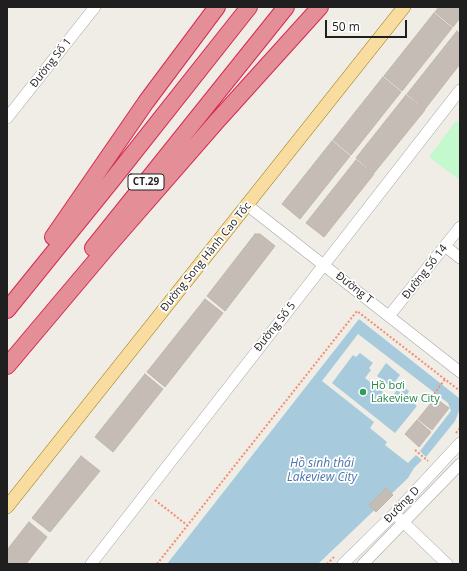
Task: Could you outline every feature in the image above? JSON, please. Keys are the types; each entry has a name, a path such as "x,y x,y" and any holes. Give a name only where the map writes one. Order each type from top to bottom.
{"highway":[{"path":"7,302 146,102 217,7"},
{"name":"CT.29","path":"7,310 249,7"},
{"name":"CT.29","path":"7,358 286,7"},
{"path":"7,366 217,120 320,7"}],"main road":[{"name":"Đường Song Hành Cao Tốc","path":"7,507 404,7"}],"street":[{"name":"Đường Số 1","path":"7,118 95,7"},
{"name":"Đường Số 5","path":"91,564 460,90"},
{"name":"Đường T","path":"247,205 460,372"},
{"name":"Đường Số 14","path":"389,316 460,227"},
{"path":"445,246 460,258"},
{"name":"Đường D","path":"343,564 394,514 460,443"},
{"name":"Đường D","path":"364,564 460,464"},
{"path":"394,514 447,564"}],"path":[{"path":"157,564 357,311 460,391"},
{"path":"434,394 445,379"},
{"path":"415,450 430,463"},
{"path":"146,493 187,525"}],"green space":[{"path":"456,121 460,123 460,180 429,157"}],"water":[{"name":"Hồ sinh thái Lakeview City","path":"359,319 459,398 459,411 455,421 426,457 420,451 451,411 448,403 358,334 322,381 374,422 370,428 387,442 385,445 408,463 416,455 422,460 414,468 408,478 318,564 167,564"},
{"name":"Hồ bơi Lakeview City","path":"360,353 373,363 369,368 371,370 365,378 391,398 397,390 401,393 405,388 409,391 406,397 417,406 395,433 332,383 353,355 356,357"},
{"path":"386,363 400,375 391,387 377,376"}],"building":[{"path":"439,7 460,7 460,18 453,27 435,12"},
{"path":"434,13 452,28 402,91 384,76"},
{"path":"457,31 460,34 460,64 425,109 407,94"},
{"path":"383,77 401,92 351,155 333,140"},
{"path":"406,95 425,110 374,173 356,158"},
{"path":"332,141 350,156 300,219 282,204"},
{"path":"356,160 374,174 324,237 306,223"},
{"path":"255,234 260,234 275,246 225,311 207,296"},
{"path":"205,299 223,313 165,387 147,372"},
{"path":"145,374 163,389 113,452 95,437"},
{"path":"435,398 449,408 432,430 418,419"},
{"path":"417,420 431,432 419,447 405,434"},
{"path":"81,456 100,471 50,532 32,518"},
{"path":"386,488 393,495 376,512 369,505"},
{"path":"29,522 47,537 26,564 7,564 7,550"}],"place":[{"name":"Hồ bơi Lakeview City","path":"363,392"}]}
